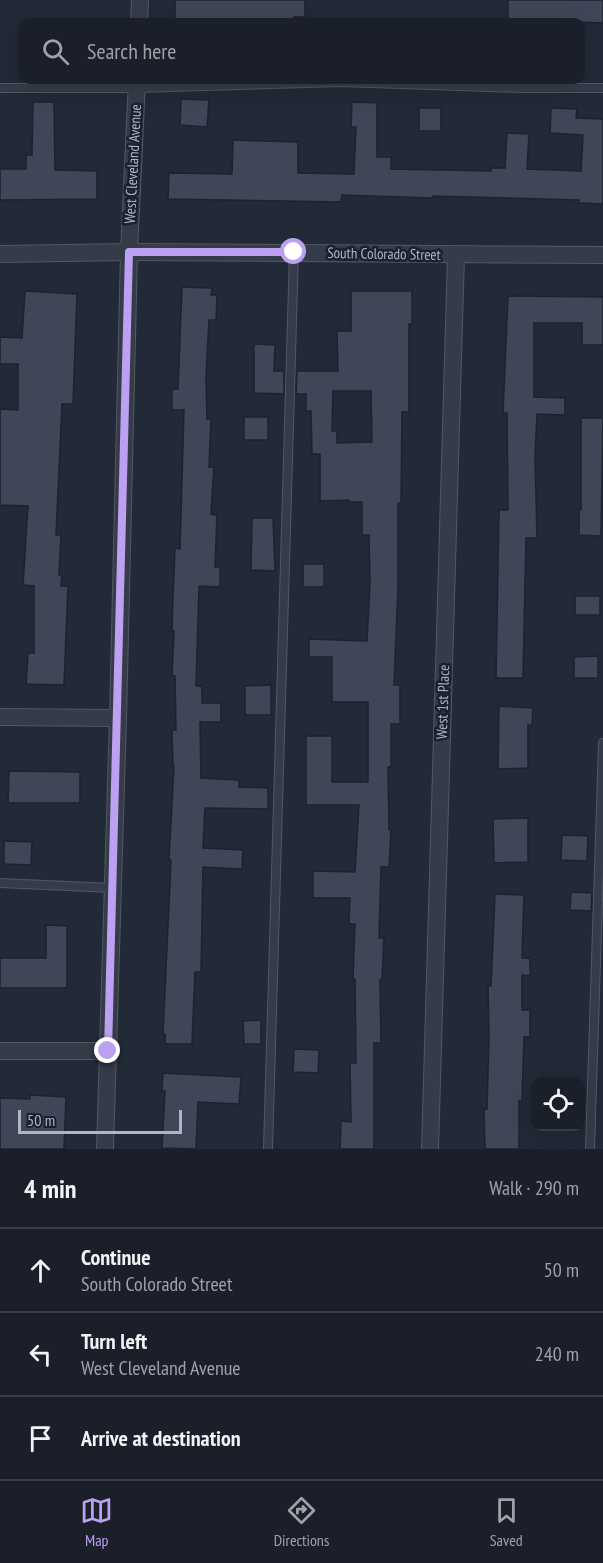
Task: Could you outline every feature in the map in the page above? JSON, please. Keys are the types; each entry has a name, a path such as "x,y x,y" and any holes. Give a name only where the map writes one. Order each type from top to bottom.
{"street":[{"path":"139,18 140,0"},
{"name":"West Cleveland Avenue","path":"105,1149 129,252 137,84"},
{"name":"South Colorado Street","path":"0,254 294,252 603,255"},
{"name":"West 1st Place","path":"430,1149 456,255"},
{"path":"0,717 118,718"},
{"path":"0,1051 108,1051"}],"lane":[{"path":"0,88 137,84"},
{"path":"401,84 603,88"},
{"path":"268,1149 294,252"},
{"path":"590,1149 603,742"},
{"path":"0,883 113,888"}],"building":[{"path":"175,0 305,0 305,17 175,18"},
{"path":"508,0 603,0 603,23 585,22 585,18 508,18"},
{"path":"181,99 209,100 207,127 180,125"},
{"path":"33,102 54,102 55,170 97,171 97,199 0,200 0,169 26,169 26,155 32,155"},
{"path":"352,102 377,103 377,157 391,157 391,169 491,171 491,168 505,168 507,133 529,134 527,169 581,171 583,135 550,133 551,108 577,109 576,118 603,119 603,204 579,203 579,200 433,196 433,198 342,195 341,202 168,199 169,173 232,174 233,140 298,142 298,173 354,174 356,127 351,127"},
{"path":"419,108 441,108 441,131 419,131"},
{"path":"182,287 212,288 211,295 217,295 216,320 209,320 206,375 207,419 211,419 209,467 214,467 211,514 217,515 215,567 220,567 220,587 199,586 196,686 202,686 202,703 221,703 221,722 200,722 201,778 239,780 239,787 268,788 268,809 205,808 203,848 243,850 242,869 203,867 201,972 195,972 192,1044 165,1044 165,1034 163,1034 174,766 172,730 176,730 175,676 172,675 173,597 175,548 180,549 184,410 172,410 172,389 178,389"},
{"path":"25,291 77,294 73,404 62,404 56,535 61,535 59,575 62,575 61,586 68,586 64,685 26,684 28,653 34,653 34,586 23,585 28,506 0,505 0,409 18,410 18,364 0,364 0,337 22,338"},
{"path":"351,291 412,291 412,324 409,324 409,412 402,412 401,504 398,503 398,588 394,685 400,685 400,724 391,724 391,767 388,767 389,830 391,830 389,867 381,867 379,938 384,938 382,980 380,980 381,1043 374,1043 374,1149 340,1149 341,1121 351,1122 350,1063 356,1063 355,979 353,979 355,924 349,924 350,898 313,898 313,871 355,872 359,805 306,805 306,736 332,736 332,782 368,782 368,702 332,702 332,657 309,657 309,639 367,641 370,583 369,535 362,535 362,502 320,501 320,454 312,454 311,411 306,411 306,394 296,394 297,371 338,371 337,331 351,331","holes":["333,391 371,391 372,442 337,443 337,431 332,431"]},
{"path":"508,296 603,297 603,345 582,345 582,323 534,323 534,397 565,398 565,415 537,414 535,457 537,538 526,538 523,678 496,678 499,510 508,510 507,413 503,413"},
{"path":"254,344 275,345 274,371 284,371 284,394 254,393"},
{"path":"244,417 268,417 268,440 244,440"},
{"path":"581,418 603,418 601,536 579,535"},
{"path":"252,518 273,518 275,571 251,570"},
{"path":"303,564 324,564 324,587 303,587"},
{"path":"575,596 600,596 600,615 575,615"},
{"path":"598,656 598,678 574,678 574,657"},
{"path":"271,685 271,715 245,715 245,686"},
{"path":"499,706 533,708 532,725 528,725 528,768 498,769"},
{"path":"9,771 80,772 80,803 8,803"},
{"path":"528,818 528,862 494,863 493,819"},
{"path":"562,835 588,836 587,861 561,860"},
{"path":"4,841 32,842 31,865 4,864"},
{"path":"571,892 592,893 591,911 570,910"},
{"path":"495,894 524,895 522,958 530,958 530,976 522,975 522,1010 530,1010 530,1037 524,1037 522,1101 519,1101 519,1149 485,1149 484,1109 487,1109 489,1037 488,986 491,986"},
{"path":"46,925 67,926 67,988 0,988 0,958 46,958"},
{"path":"261,1020 261,1044 244,1044 243,1021"},
{"path":"294,1049 319,1050 318,1073 293,1072"},
{"path":"163,1073 241,1077 239,1104 198,1102 196,1149 162,1148 165,1091 162,1091"},
{"path":"30,1095 66,1097 64,1149 0,1149 0,1098 30,1099"}],"route":[{"path":"108,1051 129,252 294,252"}]}
